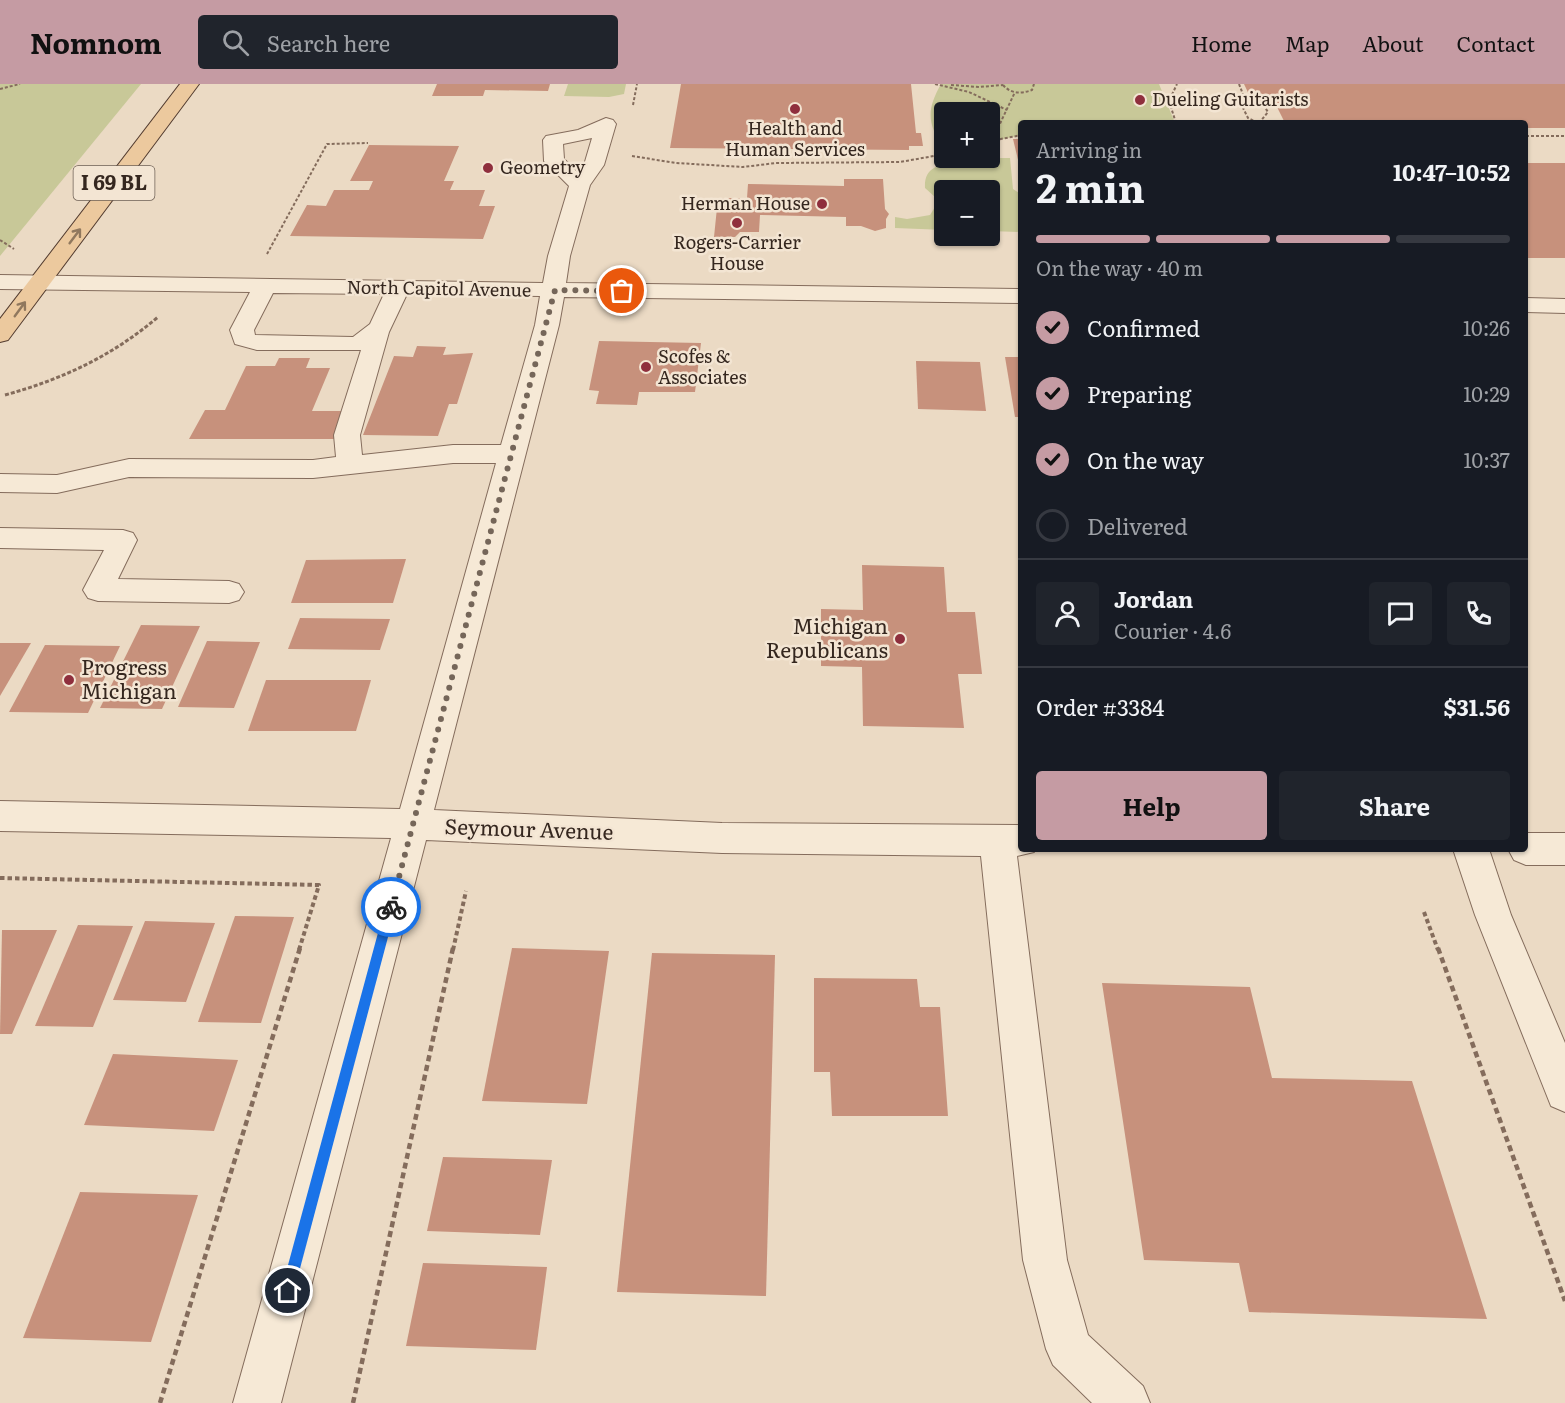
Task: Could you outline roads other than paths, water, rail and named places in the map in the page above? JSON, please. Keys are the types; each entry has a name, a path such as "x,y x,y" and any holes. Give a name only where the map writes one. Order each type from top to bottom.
{"main road":[{"name":"I 69 BL","path":"0,335 190,84"}],"street":[{"path":"257,1403 555,290 559,256 580,185 594,165 606,124 583,135 553,140 554,161 580,185"},
{"name":"North Capitol Avenue","path":"0,282 1018,296"},
{"path":"265,286 242,330 244,339 257,343 356,344 369,340 378,333"},
{"path":"350,465 346,435 378,333 398,288"},
{"path":"1528,305 1565,306"},
{"path":"0,483 57,484 129,468 313,469 453,454 510,454"},
{"path":"5,546 123,540 98,590 229,592"},
{"name":"Seymour Avenue","path":"0,816 339,821 722,838 1009,841"},
{"path":"1009,841 1045,1260 1069,1349 1126,1403"},
{"path":"1528,849 1565,849"},
{"path":"1472,852 1493,915 1565,1092"}],"place":[{"name":"Dueling Guitarists","path":"1140,100"},
{"name":"Health and Human Services","path":"795,109"},
{"name":"Geometry","path":"488,168"},
{"name":"Herman House","path":"822,204"},
{"name":"Rogers-Carrier House","path":"737,223"},
{"name":"Scofes & Associates","path":"646,367"},
{"name":"Michigan Republicans","path":"900,639"},
{"name":"Progress Michigan","path":"69,680"}]}
